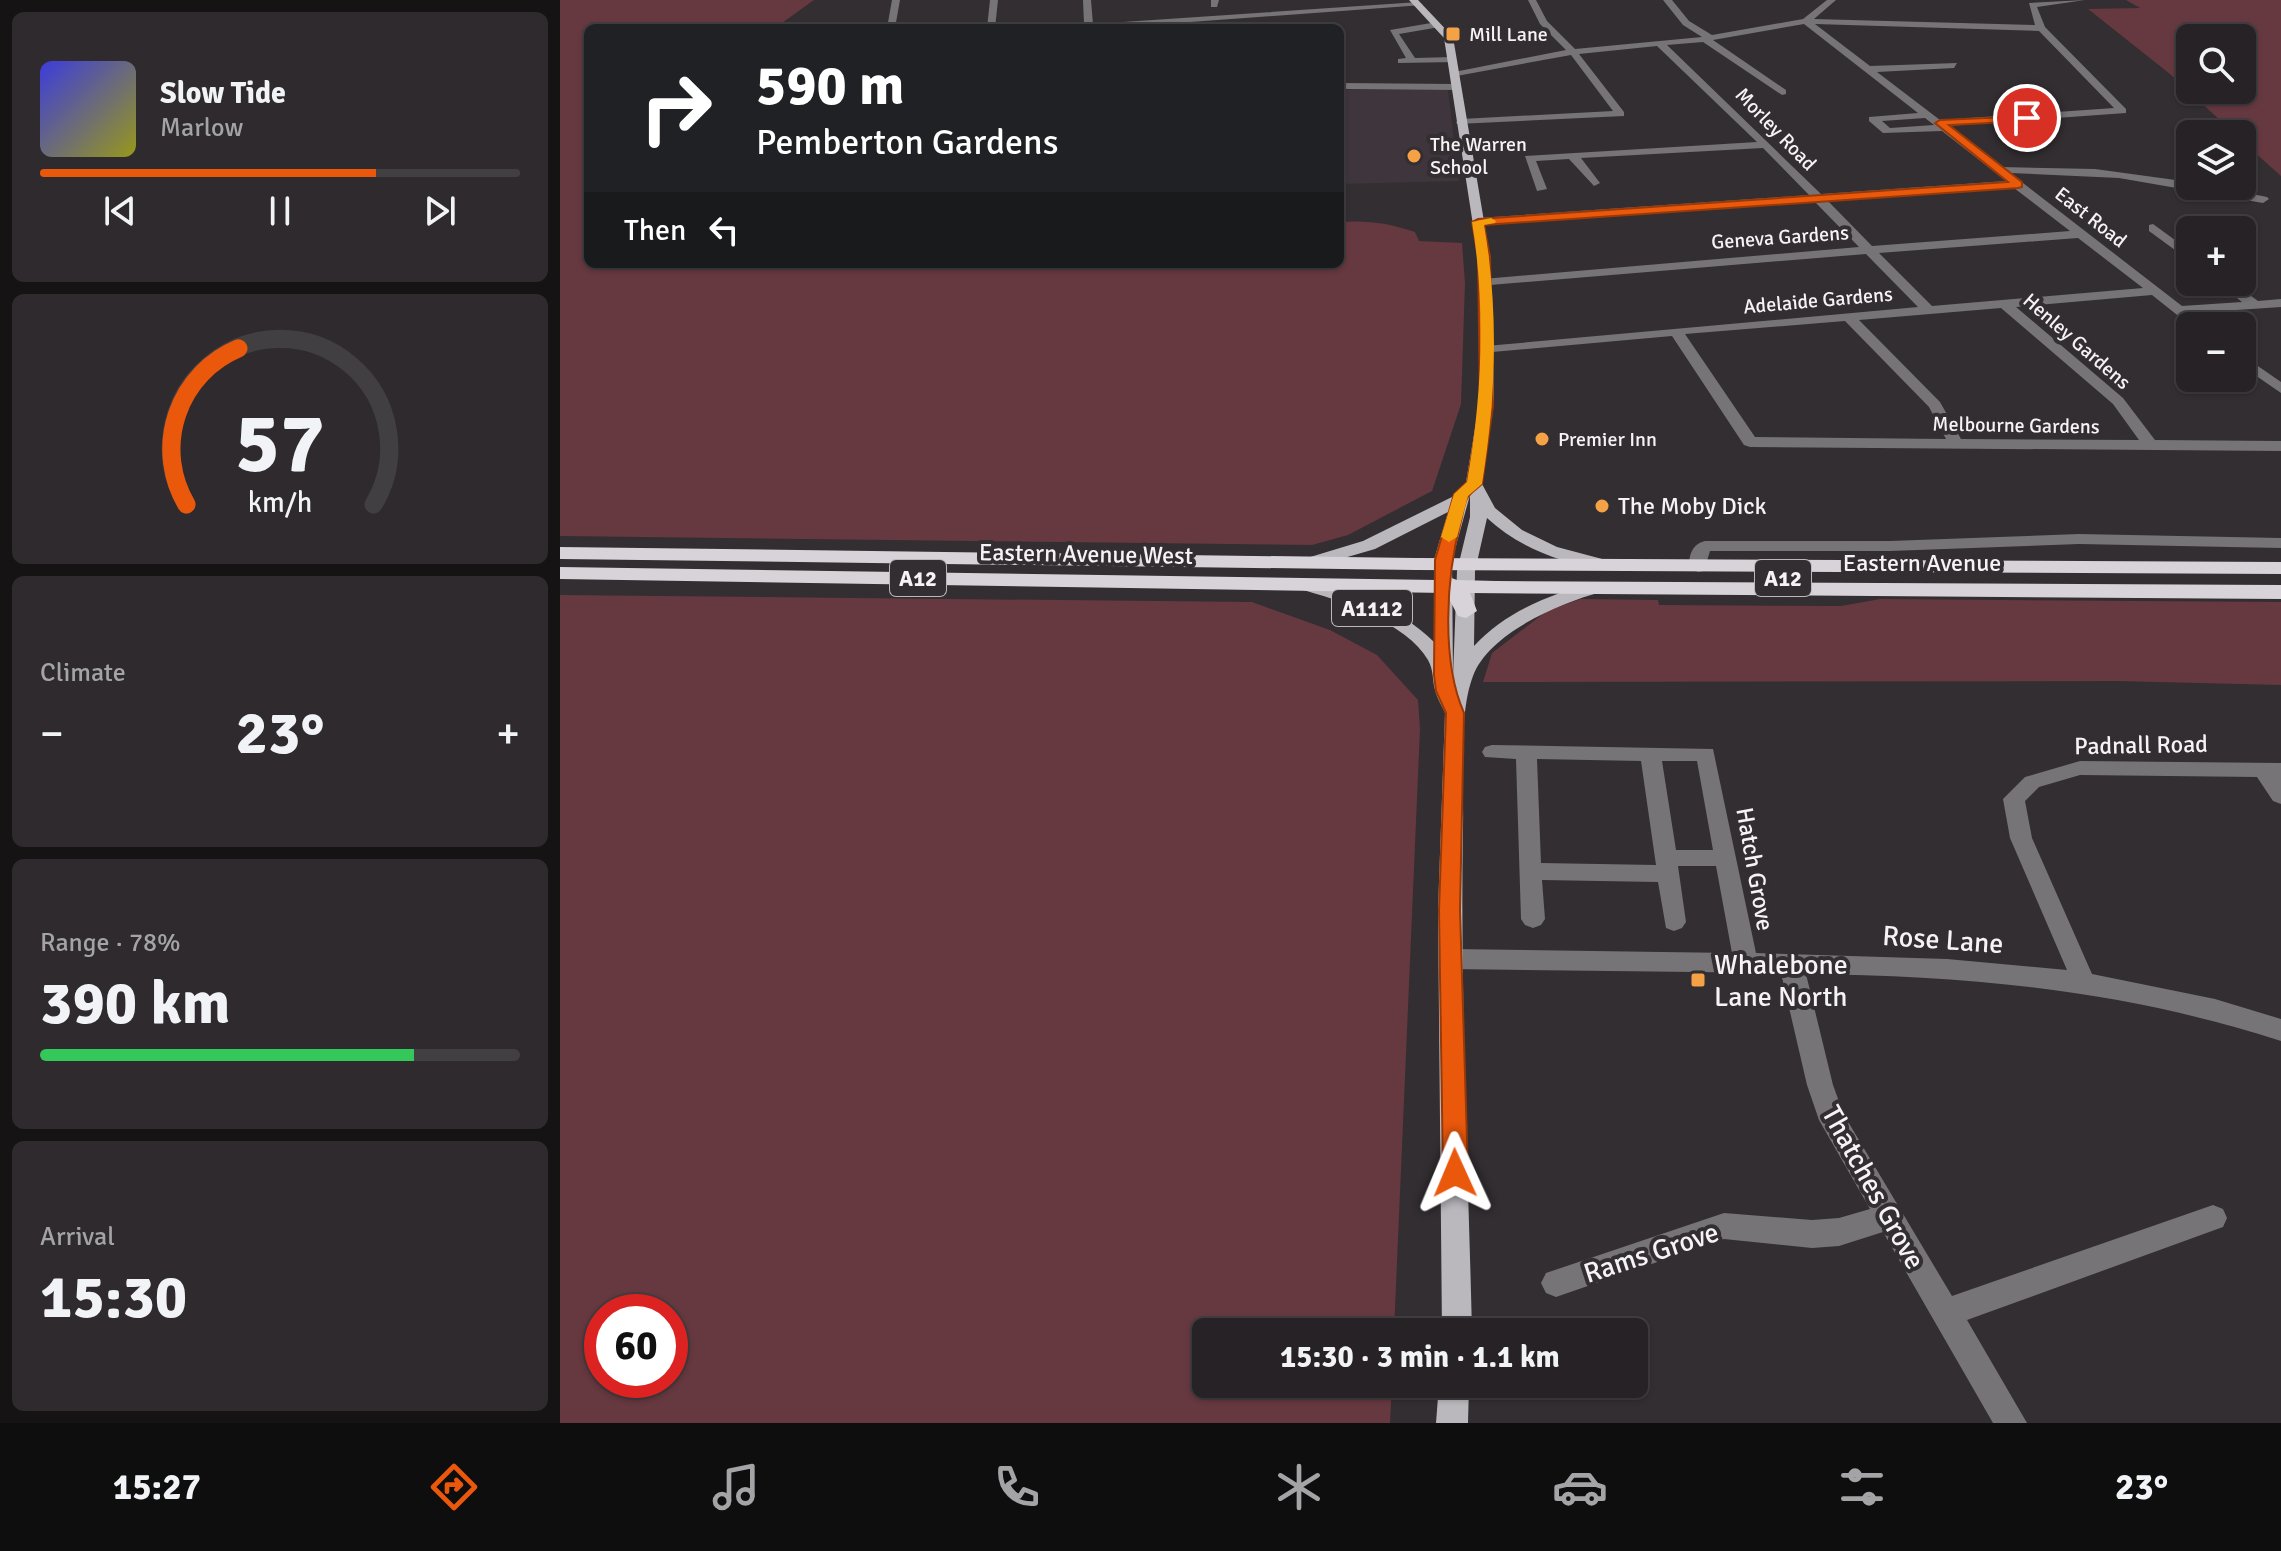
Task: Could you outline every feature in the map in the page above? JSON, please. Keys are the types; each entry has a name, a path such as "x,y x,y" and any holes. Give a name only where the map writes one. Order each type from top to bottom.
{"highway":[{"name":"Eastern Avenue West","path":"560,553 1305,563 1454,574"},
{"name":"A12","path":"1041,559 1200,570 1992,581 2093,591"},
{"name":"Eastern Avenue","path":"1454,574 1506,565 2281,568"},
{"name":"Eastern Avenue West","path":"560,573 1399,585 1454,574"},
{"name":"Eastern Avenue","path":"1454,574 1607,587 2281,592"},
{"path":"1454,574 1466,611"}],"main road":[{"name":"A1112","path":"1416,3 1448,37 1484,257 1486,406 1477,491 1454,574"},
{"name":"A1112","path":"1443,675 1461,494 1477,491"},
{"path":"1477,491 1495,519 1518,534 1564,555 1619,566"},
{"name":"A1112","path":"1305,563 1336,558 1369,545 1431,511 1461,499"},
{"name":"A1112","path":"1276,583 1329,590 1372,608 1431,648 1440,660 1445,691 1455,713"},
{"name":"A1112","path":"1464,676 1478,651 1543,607 1568,594 1607,587"},
{"name":"A1112","path":"1457,1318 1451,959 1455,713 1464,676 1466,611"},
{"path":"1452,1423 1453,1398"}],"street":[{"path":"892,24 896,0"},
{"path":"991,24 994,0"},
{"path":"1087,0 1089,24"},
{"path":"1294,15 1289,6 1304,0"},
{"path":"1461,122 1620,114 1573,52 1543,22 1532,0"},
{"path":"1667,0 1686,23 1782,92"},
{"path":"1806,21 1832,0"},
{"path":"2021,0 2033,3 2081,0"},
{"path":"1138,24 1378,9 1416,3"},
{"path":"1930,115 1873,119 1887,131 2122,111 2041,28 2033,3"},
{"path":"1281,16 1285,24"},
{"path":"1454,75 1573,52 1708,38 1806,21 2041,28"},
{"name":"East Road","path":"1806,21 2181,312"},
{"path":"1412,60 1393,32 1437,25"},
{"name":"Morley Road","path":"1660,44 1767,145 1930,311"},
{"path":"1397,62 1453,60"},
{"path":"1870,69 1954,65"},
{"path":"1344,86 1456,87"},
{"path":"1541,189 1529,158 1767,145"},
{"path":"1572,155 1594,183"},
{"path":"1999,170 2135,174 2176,183"},
{"path":"1478,222 2018,184"},
{"path":"2256,198 2263,199"},
{"path":"2153,228 2176,244"},
{"name":"Geneva Gardens","path":"1483,283 2080,234"},
{"name":"Adelaide Gardens","path":"1486,350 2154,291"},
{"path":"2243,296 2254,304"},
{"path":"2178,310 2281,303"},
{"name":"Henley Gardens","path":"2005,304 2118,401 2151,446"},
{"path":"1850,318 1935,405 1957,445"},
{"name":"Melbourne Gardens","path":"1676,331 1750,442 2281,446"},
{"path":"2256,367 2274,378 2281,389"},
{"name":"Eastern Avenue","path":"1698,567 1698,555 1705,546 1890,546 2079,539 2281,543"},
{"path":"1492,752 1650,754 1674,922"},
{"path":"1526,752 1533,919"},
{"name":"Hatch Grove","path":"1650,754 1706,754 1746,963"},
{"name":"Padnall Road","path":"2083,980 2021,838 2014,799 2024,787 2080,768 2272,770"},
{"path":"2272,770 2281,796"},
{"path":"1530,871 1667,866 1726,858"},
{"name":"Rose Lane","path":"1451,959 1958,968 2083,980 2179,1001 2281,1030"},
{"name":"Thatches Grove","path":"1791,963 1816,1071 1832,1120 2011,1423"},
{"name":"Rams Grove","path":"1556,1283 1724,1226 1812,1234 1839,1232 1888,1217"},
{"path":"1945,1313 2213,1218"}],"shaded area":[{"path":"560,0 814,0 781,24 584,24 584,268 1344,268 1344,222 1350,221 1405,229 1415,232 1419,241 1462,243 1465,283 1461,404 1432,491 1348,535 1312,545 560,536"},
{"path":"2126,0 2281,0 2281,176 2256,154 2256,120 2220,120 2202,104 2256,104 2256,24 2176,24 2176,80 2088,9 2140,8"},
{"path":"1344,90 1448,90 1459,181 1344,184"},
{"path":"560,595 1252,602 1330,630 1377,655 1418,700 1420,729 1395,1318 1192,1318 1192,1398 1391,1398 1390,1423 560,1423"},
{"path":"1581,599 1658,600 1659,605 1841,606 1880,599 2281,602 2281,685 2117,681 1483,682 1492,653 1548,610"}],"slow traffic":[{"path":"1449,537 1461,494 1474,484 1485,422 1484,257 1478,222 1491,221"}],"place":[{"name":"Mill Lane","path":"1453,34"},
{"name":"The Warren School","path":"1414,156"},
{"name":"Premier Inn","path":"1542,439"},
{"name":"The Moby Dick","path":"1602,506"},
{"name":"Whalebone Lane North","path":"1698,980"}],"route":[{"path":"1455,1173 1450,910 1455,713 1445,691 1443,675 1441,586 1443,560 1461,494 1474,484 1485,422 1484,257 1478,222 1643,213 2018,184 1940,123 2027,118"}]}
